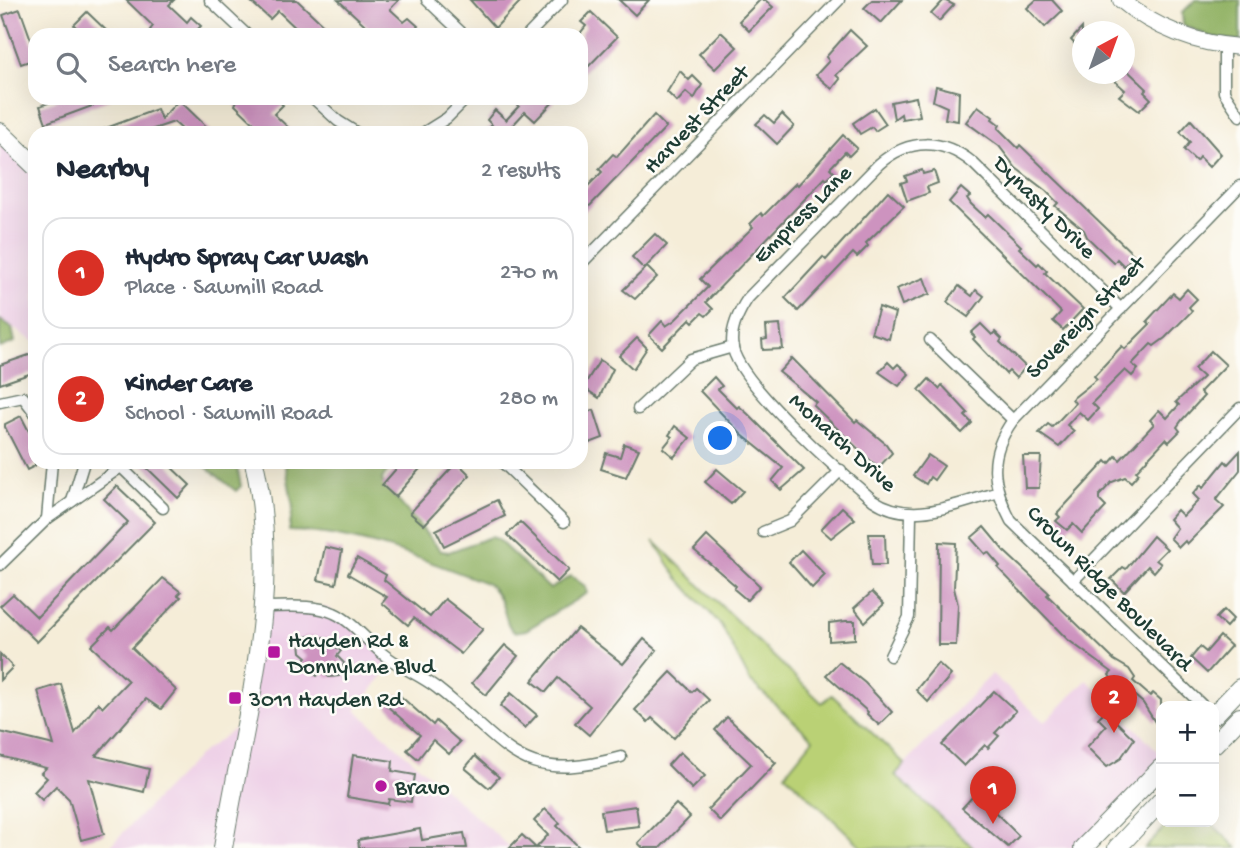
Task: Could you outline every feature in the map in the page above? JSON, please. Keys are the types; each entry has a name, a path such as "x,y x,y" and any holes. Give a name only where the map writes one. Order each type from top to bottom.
{"main road":[{"path":"1121,0 1141,16 1168,29 1232,47"},
{"path":"0,132 28,159"},
{"path":"223,848 265,607 265,528 255,469"},
{"path":"1219,711 1240,688"},
{"path":"1219,739 1234,724"},
{"path":"1083,848 1156,773"},
{"path":"1117,848 1156,806"}],"street":[{"path":"210,0 240,28"},
{"path":"427,0 457,28"},
{"path":"535,28 562,0"},
{"name":"Harvest Street","path":"588,257 839,0"},
{"path":"1232,47 1224,92 1240,116"},
{"path":"321,105 346,126"},
{"path":"434,126 460,105"},
{"name":"Dynasty Drive","path":"934,144 956,150 973,163 1121,309"},
{"name":"Empress Lane","path":"733,347 734,327 748,298 807,236 886,158 911,145 934,144"},
{"name":"Sovereign Street","path":"996,493 995,460 1013,420 1240,186"},
{"path":"930,341 1013,420"},
{"path":"638,409 691,359 733,347"},
{"name":"Monarch Drive","path":"733,347 751,383 884,508 911,514 996,493"},
{"path":"0,402 23,397 28,404"},
{"path":"1073,581 1240,408"},
{"path":"47,519 51,469"},
{"path":"72,502 82,469"},
{"path":"0,565 47,519 118,469"},
{"path":"123,469 163,508"},
{"path":"509,469 564,522"},
{"path":"763,532 790,521 841,470"},
{"name":"Crown Ridge Boulevard","path":"996,493 1012,521 1198,701"},
{"path":"890,656 905,631 911,604 911,514"},
{"path":"265,607 323,610 337,614 382,653 435,686 501,744 523,759 547,767 565,769 621,757"}],"shaded area":[{"path":"0,134 28,160 28,338 0,320"},
{"path":"264,600 328,608 395,661 356,710 511,848 108,848 200,754 247,720"},
{"path":"992,674 1045,722 1087,680 1156,749 1156,765 1075,848 974,848 894,775"}],"green space":[{"path":"1195,0 1240,0 1240,41 1213,38 1183,25 1182,13"},
{"path":"0,320 12,328 15,342 0,348"},
{"path":"209,469 237,469 241,486 236,491"},
{"path":"286,469 389,469 382,479 383,483 441,551 449,552 490,537 497,539 550,589 571,576 585,586 587,593 526,630 514,632 508,624 499,598 488,584 365,542 289,531 293,507"},
{"path":"654,541 822,703 832,695 905,764 895,775 974,848 863,848 785,774 813,739 750,681 721,625 677,577"},
{"path":"1165,827 1215,827 1237,848 1145,848"}],"building":[{"path":"126,0 174,0 169,5 187,22 191,17 201,26 152,28 153,26"},
{"path":"249,0 297,0 327,28 296,28 278,11 270,19"},
{"path":"338,0 399,0 390,9 404,22 409,18 418,26 416,28 368,28"},
{"path":"470,0 522,0 495,28"},
{"path":"619,0 649,0 635,15"},
{"path":"760,0 765,0 773,7 749,31 739,21"},
{"path":"872,0 902,0 881,23 864,8"},
{"path":"944,0 954,5 939,21 931,14"},
{"path":"1036,0 1052,0 1062,11 1045,27 1027,8"},
{"path":"20,9 28,31 28,62 21,64 3,15"},
{"path":"87,12 104,28 77,28 74,25"},
{"path":"591,12 617,37 588,67 588,28 584,28 586,26 581,22"},
{"path":"850,30 867,46 836,75 840,79 832,89 816,75 829,61 826,57"},
{"path":"721,32 737,47 715,69 699,54"},
{"path":"680,71 689,80 693,76 702,85 694,99 686,92 677,102 667,92"},
{"path":"1135,78 1147,89 1144,92 1151,99 1139,111 1119,96 1125,90 1118,84 1135,84"},
{"path":"936,86 959,92 958,121 945,119 947,107 933,101"},
{"path":"916,97 920,116 902,119 901,114 894,119 891,102"},
{"path":"43,105 95,105 46,123 40,106"},
{"path":"174,105 184,105 206,126 178,126 174,122 162,126 112,126 157,109 161,119"},
{"path":"235,105 283,105 274,114 287,126 257,126"},
{"path":"550,105 535,121 525,112 512,126 491,126 487,120 495,110 506,120 519,106"},
{"path":"978,106 993,117 1000,125 998,128 1018,148 1020,145 1134,255 1124,266 1117,259 1114,263 1087,237 1084,230 1055,206 1058,203 1046,191 1016,168 999,146 966,122"},
{"path":"875,108 886,124 875,131 872,127 860,134 853,123"},
{"path":"782,114 794,126 777,144 756,124 765,115 774,123"},
{"path":"654,115 666,127 588,208 588,186 602,172 599,169 613,154 617,157"},
{"path":"1191,120 1221,154 1209,167 1199,157 1196,161 1184,150 1190,142 1180,132"},
{"path":"843,135 857,148 849,156 845,152 830,168 834,172 827,180 825,178 706,302 713,309 706,316 702,313 693,322 690,319 662,348 649,335 662,321 666,326 675,320 708,287 700,279 753,227 750,224 761,213 763,216 796,183 798,185"},
{"path":"922,170 923,174 934,171 938,183 927,187 929,193 907,201 901,183 907,181 905,176"},
{"path":"961,188 970,196 967,198 971,204 985,217 988,214 1021,246 1019,248 1037,265 1039,263 1047,271 1045,273 1083,309 1063,330 1053,321 1061,312 949,202"},
{"path":"888,191 904,206 866,243 868,246 857,257 853,253 798,311 785,298 823,257 826,260"},
{"path":"655,234 667,245 644,269 632,257"},
{"path":"647,267 657,277 635,299 623,290"},
{"path":"924,278 930,294 902,305 896,289"},
{"path":"959,286 972,296 976,290 984,296 968,317 947,302"},
{"path":"1187,289 1197,299 1189,307 1192,311 1165,338 1154,346 1151,344 1132,364 1138,369 1132,376 1125,370 1092,403 1098,409 1088,420 1079,412 1067,425 1074,431 1059,447 1039,433 1048,424 1052,427 1060,419 1075,403 1072,399 1097,379 1094,376 1122,346 1125,349 1150,324 1147,321 1173,293 1179,298"},
{"path":"879,307 895,313 889,339 871,333"},
{"path":"981,324 992,335 995,332 1002,339 1000,342 1026,367 1016,378 1009,371 1006,374 973,339 975,337 971,333"},
{"path":"780,325 783,349 763,350 762,340 767,339 766,326"},
{"path":"637,338 647,348 633,369 619,356"},
{"path":"1211,351 1226,365 1200,392 1204,396 1177,427 1180,431 1169,442 1166,439 1136,471 1139,473 1131,482 1125,477 1112,482 1099,496 1099,500 1106,507 1082,533 1073,524 1067,530 1056,521 1060,517 1057,514 1106,461 1109,464 1116,456 1120,460 1154,424 1150,420 1159,410 1167,418 1179,405 1176,402 1203,377 1194,369"},
{"path":"28,355 28,374 0,384 0,365"},
{"path":"792,358 855,422 857,420 886,444 892,453 878,468 813,405 816,402 779,372"},
{"path":"600,360 613,369 599,398 588,390 588,379"},
{"path":"888,362 894,368 898,364 909,374 899,386 879,372"},
{"path":"714,377 722,386 718,389 737,408 739,406 748,414 804,470 781,490 772,481 783,468 741,434 700,391"},
{"path":"929,379 939,389 942,385 968,413 965,416 972,423 962,433 919,390"},
{"path":"594,410 603,438 588,444 588,412"},
{"path":"21,416 28,430 29,469 27,470 5,424"},
{"path":"675,426 690,438 674,457 663,448 672,437 669,435"},
{"path":"624,444 639,449 626,477 601,469 606,453 620,457"},
{"path":"1240,451 1240,470 1216,500 1224,507 1187,544 1185,541 1179,547 1170,538 1177,528 1169,519 1177,510 1183,516 1199,500 1193,494 1201,485 1203,488 1225,461 1228,464"},
{"path":"928,455 944,466 934,480 930,477 926,484 913,476"},
{"path":"1023,456 1041,456 1039,488 1025,488"},
{"path":"148,469 173,469 190,485 178,498"},
{"path":"396,469 420,469 395,497 382,485"},
{"path":"451,469 464,469 470,475 424,525 410,513"},
{"path":"717,469 743,491 731,504 705,482"},
{"path":"117,486 155,522 37,642 0,606 13,594 37,617 128,522 104,499"},
{"path":"497,500 505,516 444,546 436,530"},
{"path":"842,507 855,519 831,538 821,529"},
{"path":"520,522 569,570 557,582 507,535"},
{"path":"984,527 1004,551 1049,593 1047,595 1114,660 1129,669 1135,678 1133,681 1150,696 1153,693 1161,700 1156,701 1155,722 1143,703 1126,688 1123,691 1115,684 1109,675 1112,672 1067,639 998,568 1000,566 988,552 985,554 971,538"},
{"path":"869,534 885,534 886,565 872,565"},
{"path":"707,536 760,586 747,600 734,589 736,586 694,550"},
{"path":"1153,536 1167,549 1156,560 1161,564 1154,572 1148,566 1124,592 1111,579 1123,567 1126,569"},
{"path":"939,542 956,543 956,645 938,645"},
{"path":"325,547 342,551 336,584 318,580"},
{"path":"801,550 825,575 812,588 789,562"},
{"path":"357,558 386,575 384,580 430,617 445,599 483,629 461,654 414,618 408,625 382,603 387,597 348,574"},
{"path":"163,578 181,592 178,595 181,597 132,648 176,690 161,709 146,699 96,756 149,769 144,792 89,779 104,834 81,840 69,799 56,786 42,800 34,792 47,778 41,773 46,768 0,756 0,732 54,745 38,691 61,684 75,733 98,703 103,707 128,681 91,646 110,627 113,630"},
{"path":"872,592 884,604 865,622 854,608"},
{"path":"1224,610 1233,619 1226,627 1216,618"},
{"path":"855,621 855,639 829,641 829,623"},
{"path":"577,628 623,664 644,639 657,650 589,735 575,723 590,706 558,678 546,692 532,681"},
{"path":"315,636 320,641 324,637 341,651 337,656 344,663 339,676 329,677 322,671 317,676 301,663 307,657 301,652 300,642 304,637"},
{"path":"1220,636 1231,646 1207,673 1191,658 1200,647 1206,652"},
{"path":"505,645 518,656 486,695 472,683"},
{"path":"0,654 13,667 0,680"},
{"path":"839,662 865,683 892,712 879,725 826,675"},
{"path":"938,663 951,675 928,702 916,690"},
{"path":"671,672 692,692 696,688 709,700 674,738 652,718 648,722 635,710"},
{"path":"994,691 1016,711 995,733 999,736 988,748 985,745 964,766 942,745"},
{"path":"511,693 537,715 525,728 500,706"},
{"path":"398,694 433,725 436,721 460,742 449,754 433,740 418,759 407,750 420,735 387,706"},
{"path":"1105,711 1134,739 1120,759 1107,767 1087,747 1106,726 1098,718"},
{"path":"727,717 776,763 720,821 708,809 751,764 715,730"},
{"path":"680,752 705,776 692,789 668,765"},
{"name":"Bravo","path":"353,755 393,761 392,771 415,775 411,802 389,799 388,804 347,797"},
{"path":"475,756 499,777 489,788 465,768"},
{"path":"976,793 1019,836 1008,847 962,808"},
{"path":"676,804 690,817 660,848 643,848 638,843"},
{"path":"636,806 639,826 604,830 601,811"},
{"path":"545,809 560,823 557,826 580,848 536,848 548,835 534,821"},
{"path":"420,829 422,840 464,833 467,848 359,848 358,840"},
{"path":"522,835 536,848 509,848"}],"place":[{"name":"Hayden Rd & Donnylane Blvd","path":"274,652"},
{"name":"3011 Hayden Rd","path":"235,698"},
{"name":"Kinder Care","path":"1114,733"},
{"name":"Bravo","path":"381,786"},
{"name":"Hydro Spray Car Wash","path":"993,824"}]}
